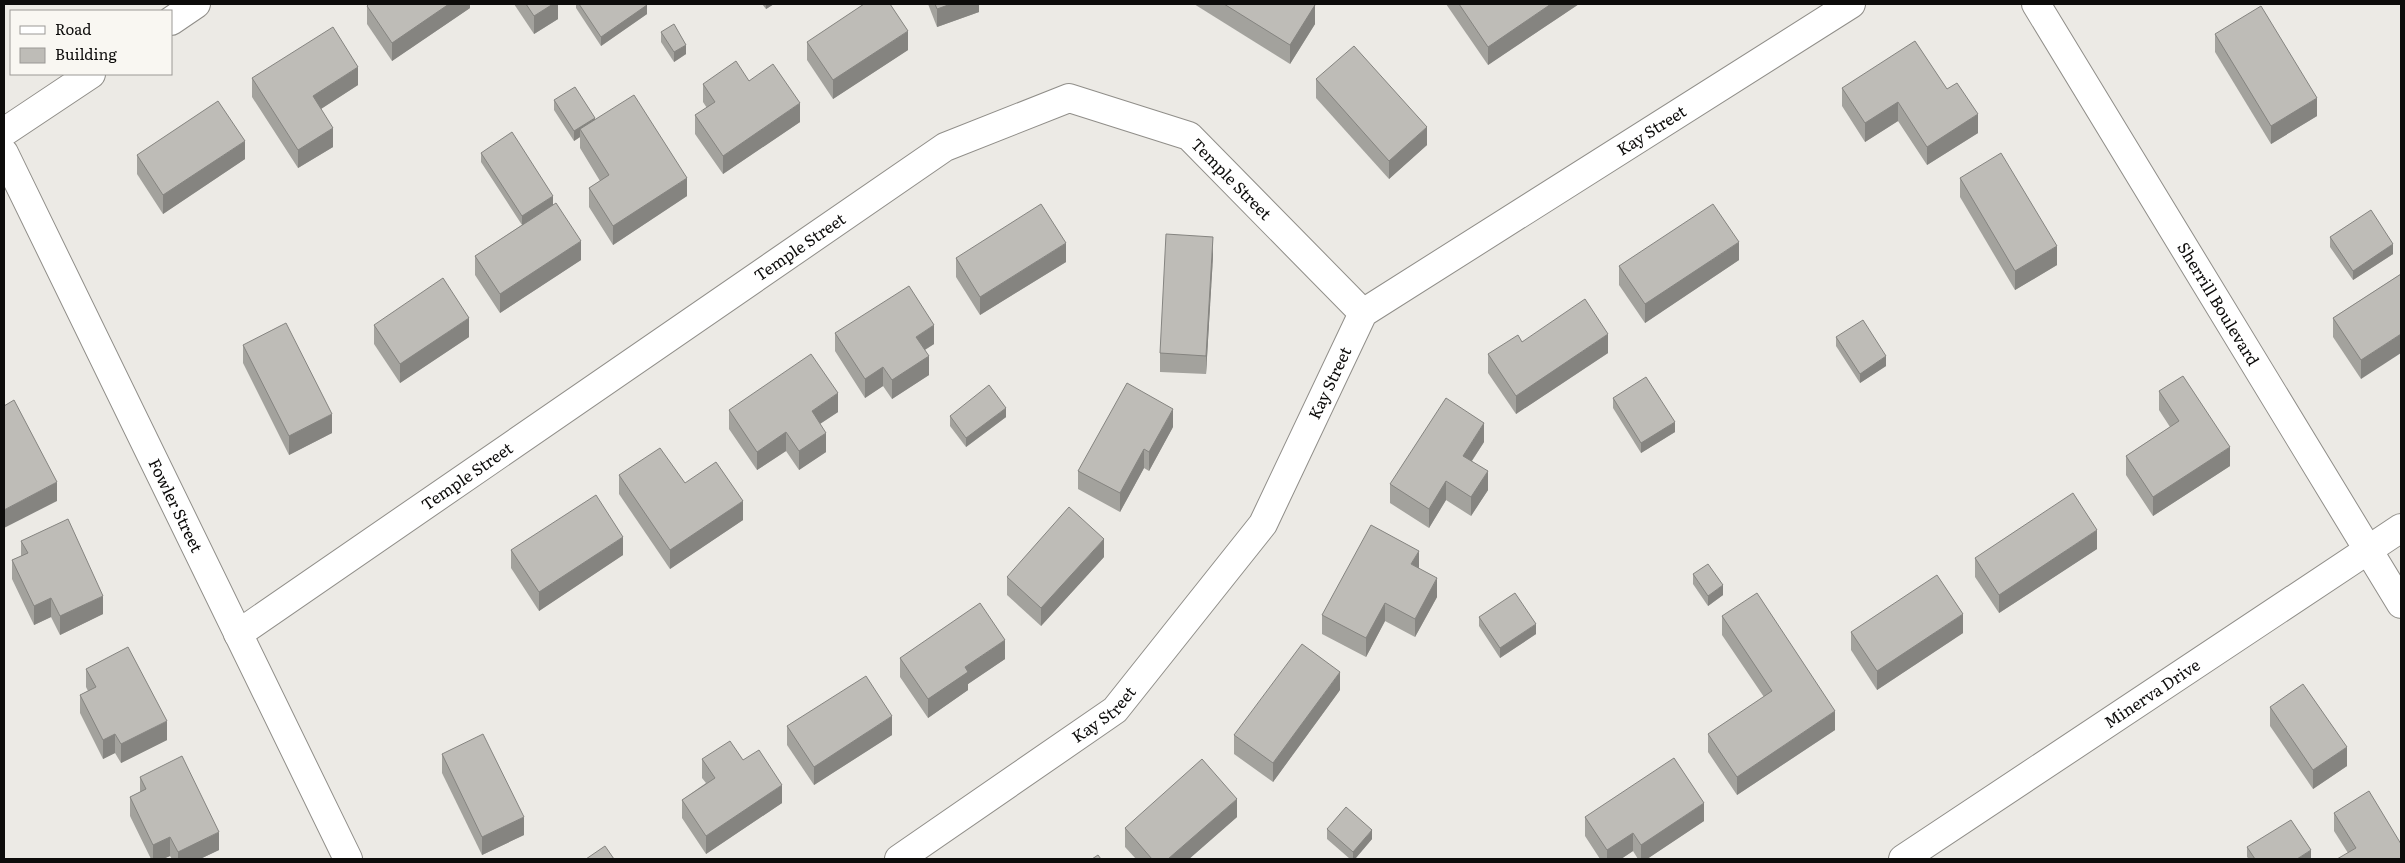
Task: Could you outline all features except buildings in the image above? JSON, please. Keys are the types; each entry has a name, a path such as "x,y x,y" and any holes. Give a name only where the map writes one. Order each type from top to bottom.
{"street":[{"path":"172,19 196,4"},
{"name":"Kay Street","path":"899,859 1115,710 1263,524 1363,313 1851,4"},
{"name":"Sherrill Boulevard","path":"2036,4 2401,604"},
{"path":"4,132 90,75"},
{"name":"Temple Street","path":"238,634 944,147 1069,98 1189,136 1363,313"},
{"name":"Fowler Street","path":"4,154 348,859"},
{"name":"Minerva Drive","path":"1903,859 2401,528"}]}
